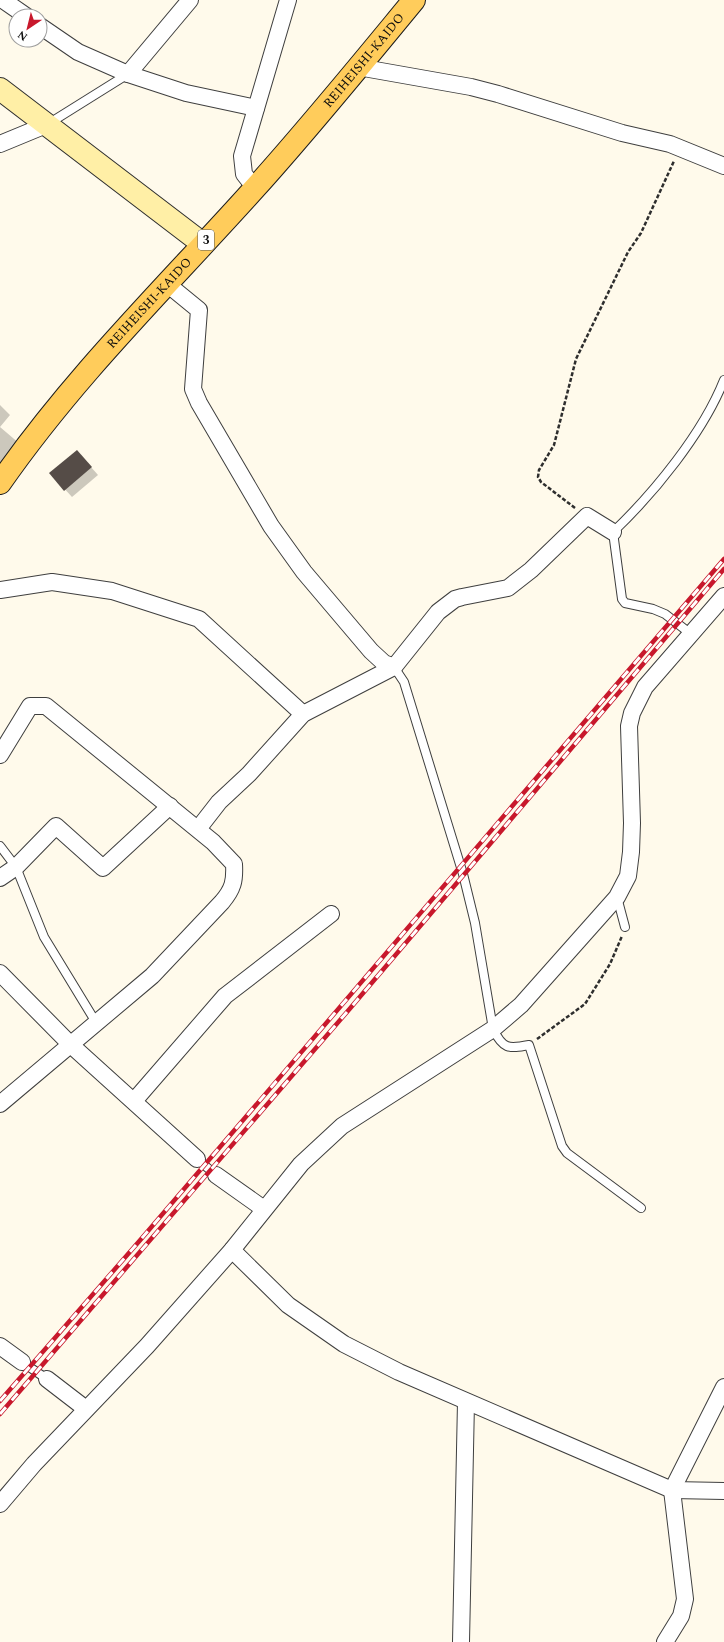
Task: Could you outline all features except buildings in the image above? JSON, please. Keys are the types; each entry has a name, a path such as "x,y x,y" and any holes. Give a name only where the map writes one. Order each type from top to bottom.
{"main road":[{"name":"REIHEISHI-KAIDO","path":"0,483 20,454 87,371 166,283 255,188 414,0"}],"street":[{"path":"3,0 14,8"},
{"path":"128,74 190,0"},
{"path":"255,188 244,174 242,156 288,0"},
{"path":"48,31 78,52 128,74 186,93 256,108"},
{"path":"358,67 470,87 622,134 680,148 724,166"},
{"path":"0,89 203,244"},
{"path":"0,144 46,125"},
{"path":"166,283 199,310 193,389 271,526 304,572 371,651 384,662 394,667"},
{"path":"198,829 219,802 249,774 303,714 394,667 431,619 447,604 462,597 508,588 531,570 587,516 613,532"},
{"path":"0,590 52,582 112,591 199,620 303,714"},
{"path":"0,1504 34,1464 147,1346 232,1250 301,1164 342,1126 493,1029 521,1005 617,898 628,876 631,852 632,823 629,726 632,713 646,687 724,596"},
{"path":"0,755 30,706 46,706 213,842 234,864 235,875 231,892 201,926 152,976 97,1024 0,1104"},
{"path":"0,878 16,867 56,826 103,868 170,806"},
{"path":"134,1101 225,996 331,914"},
{"path":"1,975 71,1045 197,1159"},
{"path":"216,1175 264,1209"},
{"path":"232,1250 288,1305 344,1344 399,1372 672,1490 724,1491"},
{"path":"0,1346 22,1362"},
{"path":"47,1380 86,1409"},
{"path":"665,1642 681,1616 685,1599 672,1490 724,1387"},
{"path":"461,1642 466,1402"}],"lane":[{"path":"46,125 128,74"},
{"path":"691,634 665,614 653,609 625,603 622,599 613,532 635,510 679,457 698,427 724,380"},
{"path":"394,667 404,682 463,874 475,923 493,1029 497,1037 506,1047 514,1048 529,1045 562,1146 567,1153 641,1208"},
{"path":"0,846 16,867 44,937 97,1024"},
{"path":"617,898 625,927"},
{"path":"197,1159 216,1175"},
{"path":"22,1362 47,1380"}],"path":[{"path":"587,516 540,482 538,477 539,470 554,445 576,359 628,252 641,233 680,148"},
{"path":"529,1045 585,1004 610,964 625,927"}],"railway":[{"path":"0,1401 142,1238 724,559"},
{"path":"0,1414 347,1012 724,569"}]}
